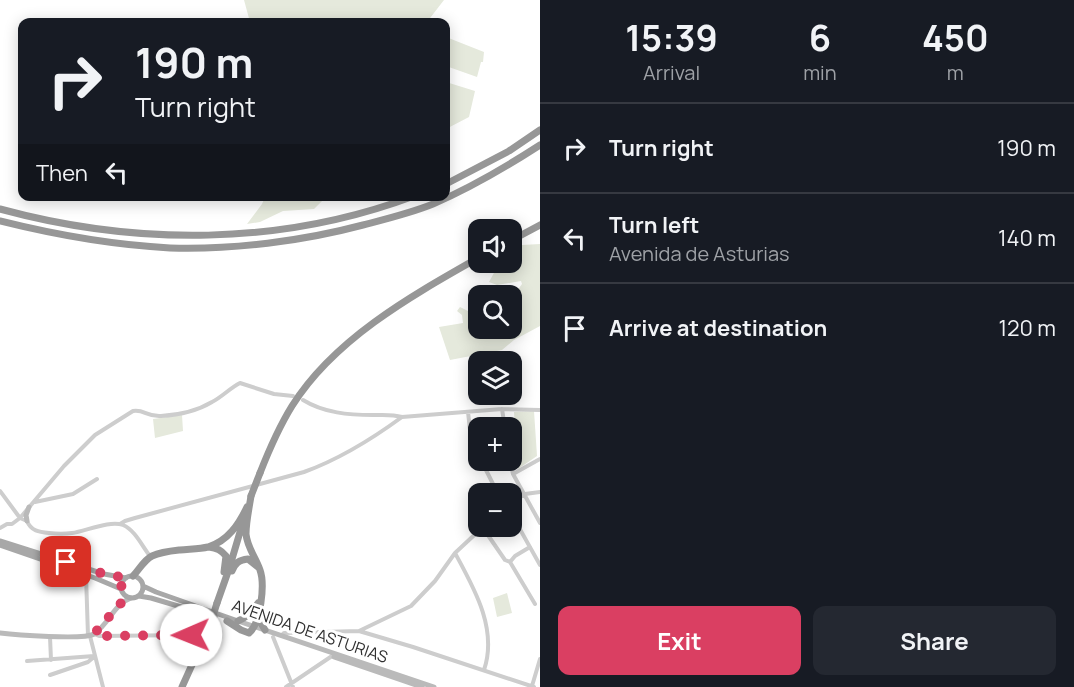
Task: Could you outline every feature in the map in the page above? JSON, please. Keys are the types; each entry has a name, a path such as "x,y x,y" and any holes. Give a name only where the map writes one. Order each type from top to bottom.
{"highway":[{"path":"450,182 509,151 540,130"},
{"path":"450,196 514,162 540,145"},
{"path":"0,208 69,225 142,234 202,237 239,235 315,225 401,201"},
{"path":"0,221 67,236 117,243 170,248 205,248 279,242 341,231 439,201"},
{"path":"522,235 540,225"},
{"path":"209,547 234,530 251,496 272,442 292,406 336,353 370,325 468,264"},
{"path":"227,621 246,633 250,632 255,625 261,598 263,582 246,535 251,496"},
{"path":"182,687 210,625 251,496"},
{"path":"129,577 150,557 169,551 209,547 221,551 226,556 217,603"},
{"path":"217,603 237,562 248,560 260,570"},
{"path":"142,584 140,574 143,565"},
{"path":"242,619 254,610 261,598"},
{"path":"242,619 251,619 255,625 265,630"}],"main road":[{"path":"23,520 29,507"},
{"path":"0,543 86,574 122,591 131,598"},
{"path":"0,543 104,574 137,577 142,584 142,592 139,596 121,603 90,635 50,636 0,633"},
{"path":"121,603 121,584 129,577"},
{"name":"AVENIDA DE ASTURIAS","path":"142,584 189,604 242,619"},
{"name":"AVENIDA DE ASTURIAS","path":"139,596 160,600 227,621"},
{"name":"AVENIDA DE ASTURIAS","path":"255,625 273,637 422,687"},
{"name":"AVENIDA DE ASTURIAS","path":"265,630 434,687"}],"street":[{"path":"29,507 64,466 95,435 134,411 140,411 148,416 163,416 195,410 213,402 240,383 274,394 294,396"},
{"path":"303,400 336,412 354,415 402,417 502,409 540,410"},
{"path":"502,409 503,417"},
{"path":"468,412 469,417"},
{"path":"0,491 34,531 54,534 72,533 120,524 327,464 345,455 402,417"},
{"path":"513,474 540,459"},
{"path":"512,471 540,523"},
{"path":"35,502 73,494 98,478"},
{"path":"522,496 540,492"},
{"path":"0,522 12,524 23,520"},
{"path":"0,528 6,524"},
{"path":"120,524 134,533 150,557"},
{"path":"522,533 540,565"},
{"path":"358,631 411,606 435,581 455,553 472,537"},
{"path":"490,537 505,560 510,562 535,604"},
{"path":"510,562 530,547"},
{"path":"455,553 480,602 489,651 484,670"},
{"path":"86,574 90,635 103,687"},
{"path":"281,636 284,633 358,631 532,687 540,659"},
{"path":"90,635 191,635"},
{"path":"50,636 51,660"},
{"path":"273,637 292,685"},
{"path":"27,661 94,656"},
{"path":"50,675 88,662 94,656"},
{"path":"286,687 332,656"}],"shaded area":[{"path":"244,0 444,0 430,18 249,18"},
{"path":"450,39 484,52 477,77 450,67"},
{"path":"450,83 475,91 469,117 450,127"},
{"path":"263,201 322,201 314,209 283,211 260,222 247,224"},
{"path":"540,244 540,326 522,336 521,281 497,285 489,282 494,273 522,273 522,245"},
{"path":"460,307 468,311 468,339 516,339 502,350 468,351 468,357 450,360 439,327 463,323 462,315 457,311"},
{"path":"534,411 537,456 522,466 522,417 514,417 514,412"},
{"path":"182,415 183,431 155,438 153,419"},
{"path":"507,593 512,613 497,617 493,598"}],"route":[{"path":"66,562 104,574 126,578 121,584 123,598 121,603 95,635 191,635"}]}
